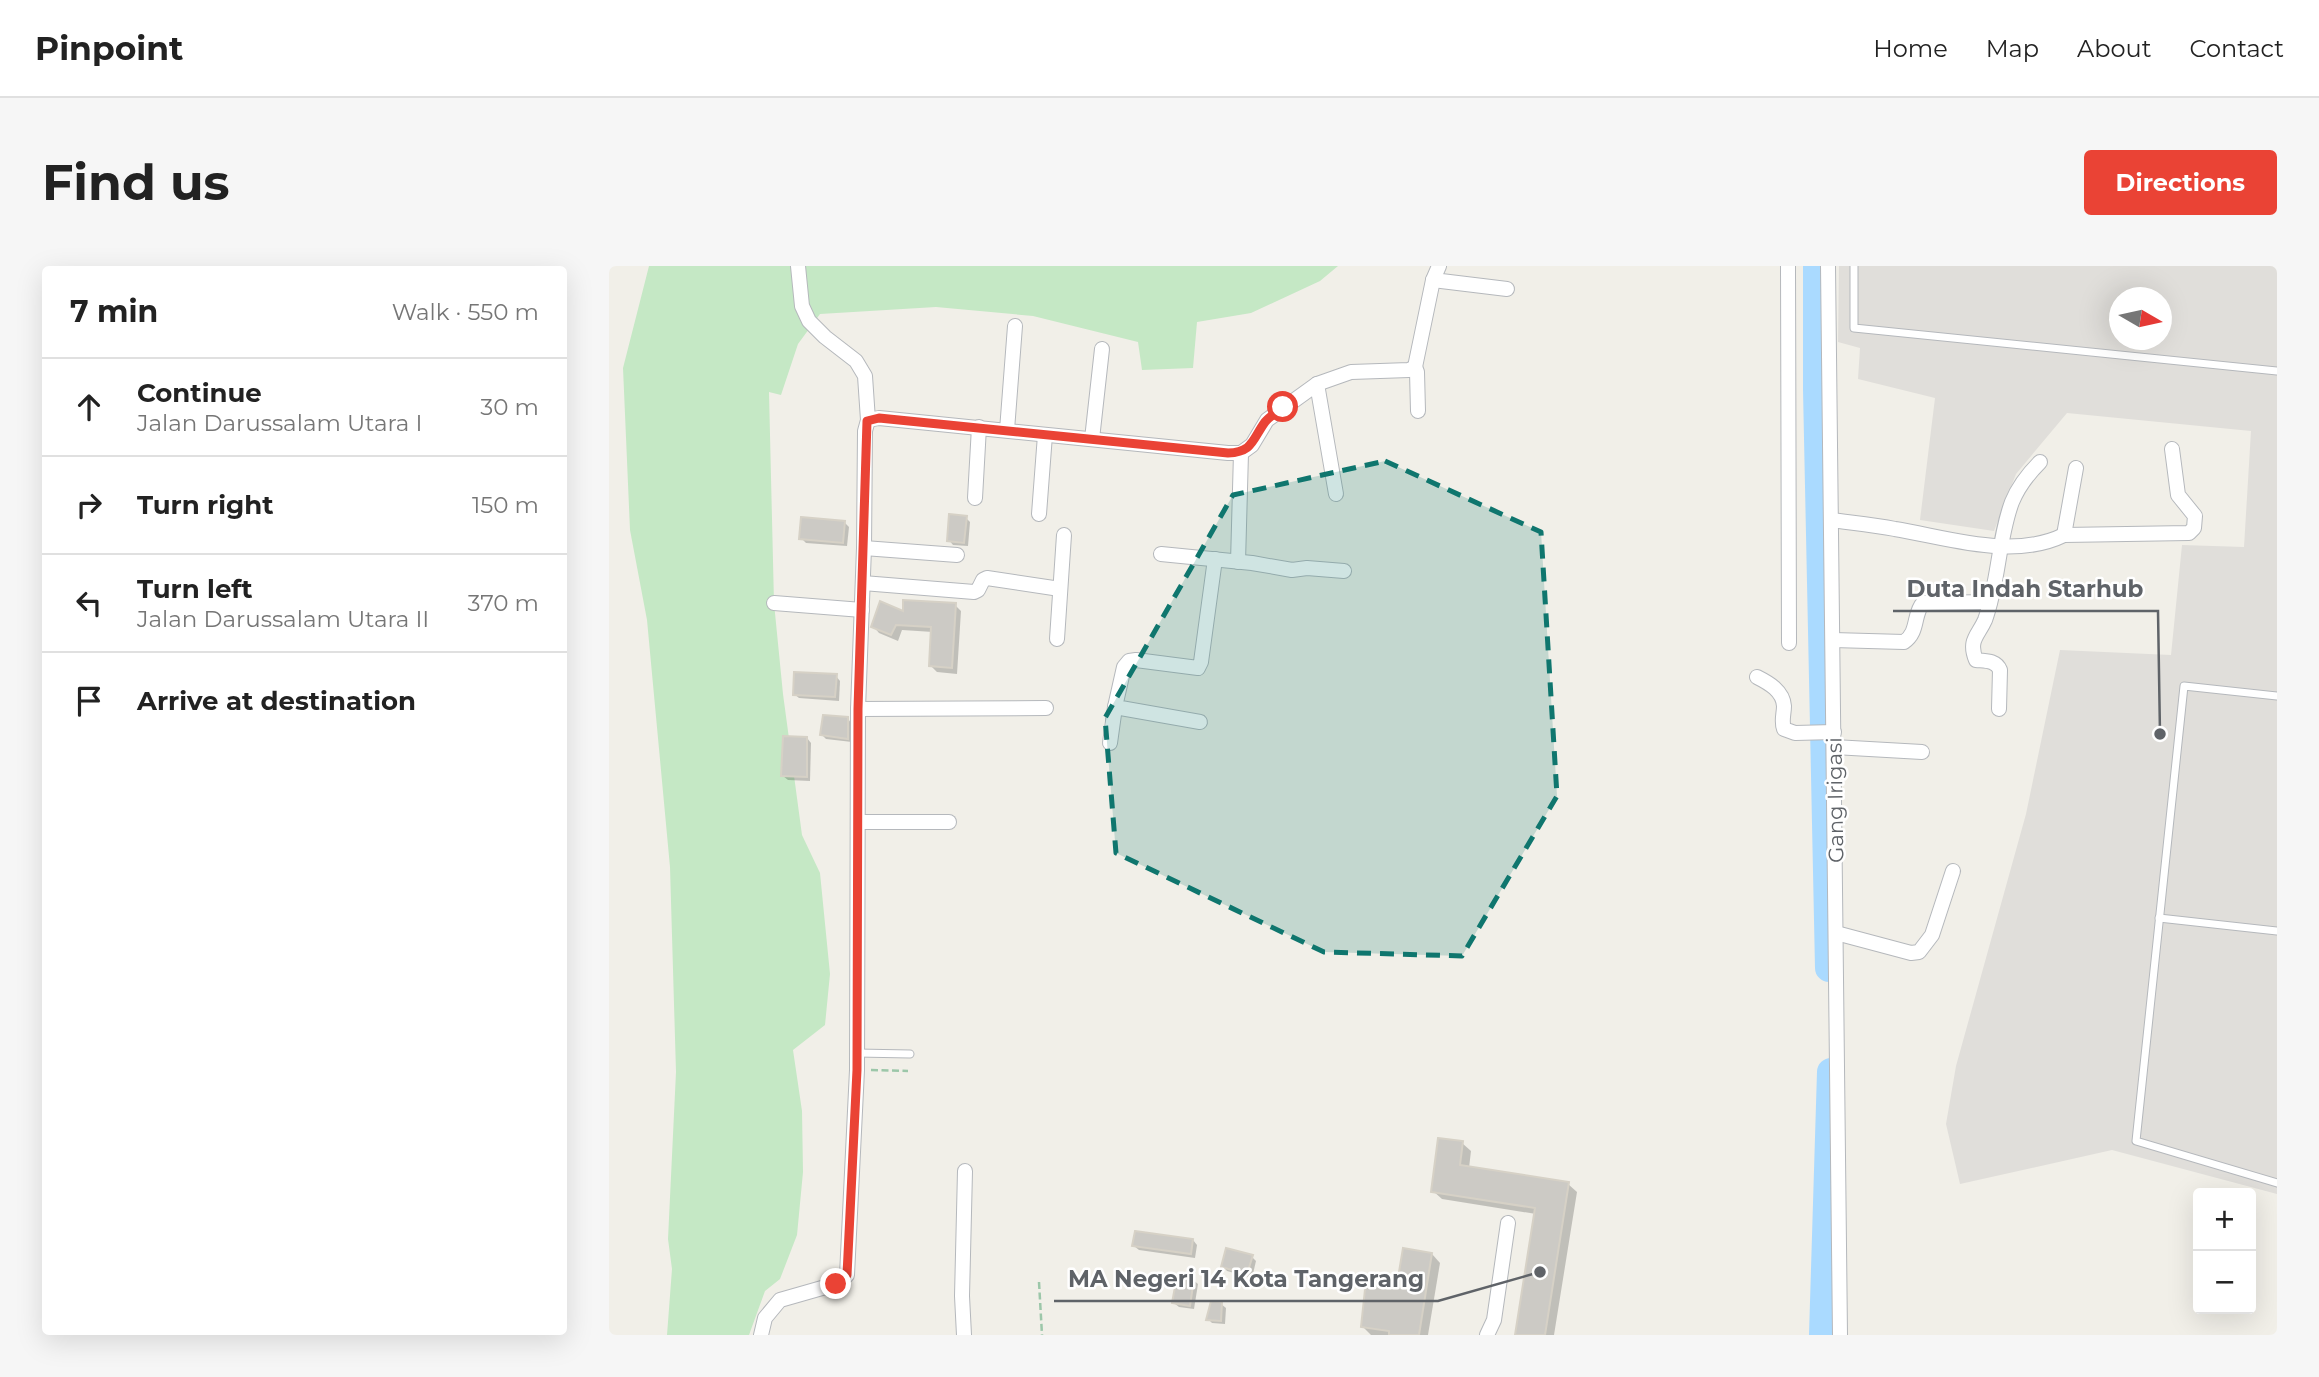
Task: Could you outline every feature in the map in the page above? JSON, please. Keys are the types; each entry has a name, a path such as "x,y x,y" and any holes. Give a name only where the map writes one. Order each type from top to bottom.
{"street":[{"path":"761,1335 765,1318 780,1300 836,1284 847,1275 857,1070 858,709 865,548 865,376 856,361 809,321 802,306 798,266"},
{"path":"1418,411 1415,367 1433,280 1439,266"},
{"path":"1788,266 1789,643"},
{"name":"Gang Irigasi","path":"1828,266 1840,1335"},
{"path":"1433,280 1507,289"},
{"path":"1007,430 1015,326"},
{"path":"1092,439 1102,349"},
{"path":"867,421 879,418 1241,453 1252,445 1266,420 1317,384 1351,372 1409,370 1415,367"},
{"path":"1317,384 1336,494"},
{"path":"975,498 979,427"},
{"path":"1039,514 1045,435"},
{"path":"1831,520 2002,547 2052,541 2064,535 2189,533 2194,528 2195,516 2178,495 2172,449"},
{"path":"1238,562 1241,453"},
{"path":"1999,709 2000,670 1998,665 1992,662 1976,660 1973,652 1975,634 1983,623 1990,602 2011,504 2023,480 2040,462"},
{"path":"2064,535 2076,468"},
{"path":"1057,639 1064,535"},
{"path":"865,548 957,555"},
{"path":"1161,554 1292,570 1307,568 1344,571"},
{"path":"1110,743 1115,707 1129,661 1198,668 1215,559"},
{"path":"863,583 974,592 987,578 1060,589"},
{"path":"1833,640 1903,642 1914,631 1919,607 1923,603 1990,602"},
{"path":"774,603 862,610"},
{"path":"1757,677 1774,687 1783,701 1784,729 1795,733 1922,752"},
{"path":"1115,707 1200,722"},
{"path":"858,709 1046,708"},
{"path":"858,822 950,822"},
{"path":"1836,933 1911,953 1919,952 1932,936 1953,871"},
{"path":"964,1335 962,1296 965,1171"},
{"path":"1487,1335 1494,1320 1509,1223"}],"lane":[{"path":"1854,266 1854,328 2277,371"},
{"path":"2277,696 2184,686 2136,1141 2277,1183"},
{"path":"2159,918 2277,931"},
{"path":"857,1053 910,1054"}],"path":[{"path":"857,1070 908,1071"},
{"path":"1039,1282 1042,1335"}],"highlighted area":[{"path":"1385,461 1541,532 1557,796 1462,956 1324,952 1116,853 1105,718 1233,495"}],"shaded area":[{"path":"1839,266 2277,266 2277,1194 2112,1150 1960,1184 1946,1124 1956,1066 2026,814 2060,650 2171,655 2182,545 2244,547 2251,431 2067,413 2016,474 1994,531 1920,520 1935,398 1858,379 1860,348 1838,342"}],"green space":[{"path":"649,266 1338,266 1320,281 1251,313 1197,322 1193,368 1142,370 1138,342 1033,316 936,307 820,314 798,344 781,395 769,392 774,603 783,694 802,835 820,873 830,974 825,1025 793,1050 802,1111 803,1172 797,1235 780,1279 765,1291 749,1335 667,1335 672,1269 668,1239 676,1072 670,867 647,620 630,530 623,368"}],"building":[{"path":"949,514 967,516 964,543 947,541"},
{"path":"801,517 845,521 843,543 799,539"},
{"path":"903,600 956,603 952,668 929,666 931,627 896,625 891,635 871,627 880,601 903,611"},
{"path":"794,672 837,674 835,697 793,695"},
{"path":"823,715 848,717 848,739 820,735"},
{"path":"783,736 807,737 807,777 781,776"},
{"path":"1438,1138 1463,1141 1460,1165 1569,1182 1545,1335 1515,1335 1535,1208 1431,1192"},
{"path":"1135,1231 1193,1239 1191,1254 1132,1246"},
{"path":"1226,1248 1253,1255 1247,1274 1221,1267"},
{"path":"1403,1248 1432,1253 1419,1335 1389,1335 1389,1331 1361,1327 1366,1280 1397,1284"},
{"path":"1177,1276 1194,1278 1190,1306 1172,1303"},
{"path":"1211,1301 1222,1302 1221,1321 1206,1320"}],"waterway":[{"path":"1817,266 1817,390 1829,968"},
{"path":"1823,1335 1831,1072"}],"place":[{"name":"Duta Indah Starhub","path":"2160,734"},
{"name":"MA Negeri 14 Kota Tangerang","path":"1540,1272"}],"route":[{"path":"836,1284 847,1275 857,1070 858,709 867,421 879,418 1241,453 1252,445 1266,420 1283,407"}]}
